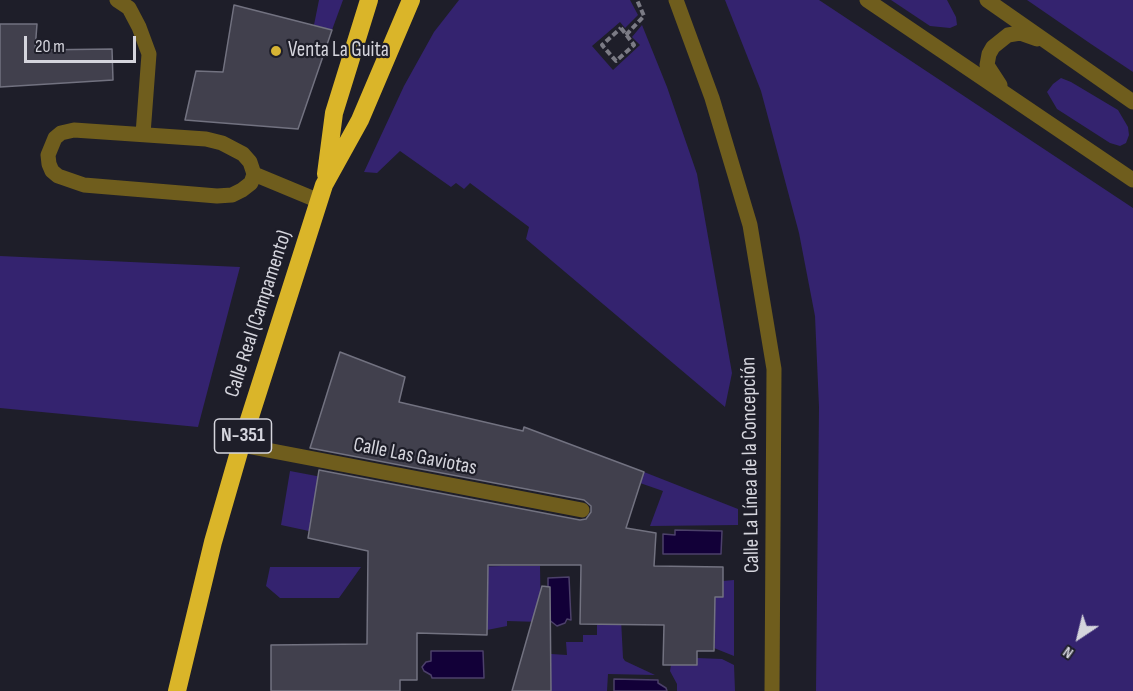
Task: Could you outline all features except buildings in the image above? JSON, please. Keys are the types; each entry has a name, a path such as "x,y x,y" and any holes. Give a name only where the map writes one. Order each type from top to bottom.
{"highway":[{"name":"N-351","path":"322,193 334,113 369,0"},
{"name":"Calle Real (Campamento)","path":"177,691 213,542 241,445 322,193 360,120 411,0"}],"street":[{"path":"117,0 129,8 149,54 142,135"},
{"name":"Calle La Línea de la Concepción","path":"676,0 712,98 750,225 774,369 772,691"},
{"path":"867,0 1131,177"},
{"path":"987,0 1133,102"},
{"path":"1010,97 987,65 989,54 1000,39 1008,34 1020,33 1059,49"},
{"path":"74,130 206,139 222,142 243,154 250,162 254,174 251,183 242,190 232,195 218,196 84,185 58,176 52,171 49,164 50,147 61,133 74,130"},
{"path":"254,174 322,193"},
{"name":"Calle Las Gaviotas","path":"241,445 582,510"}],"path":[{"path":"626,35 645,16 637,0"},
{"path":"621,28 626,35 634,45 616,61 602,45 621,28"}],"shaded area":[{"path":"319,0 343,0 332,30 314,25"},
{"path":"459,0 630,0 638,15 625,28 620,22 592,46 613,70 640,45 632,37 642,25 667,87 697,174 732,373 725,407 526,239 529,227 470,183 464,189 456,183 451,187 400,151 377,173 364,172 404,86 434,32"},
{"path":"725,0 819,0 1133,208 1133,691 816,691 819,407 815,316 799,233 761,91"},
{"path":"891,0 947,0 956,17 957,25 950,28 930,26"},
{"path":"1027,0 1133,0 1133,72 1091,44"},
{"path":"1061,78 1118,110 1128,127 1129,135 1126,143 1120,146 1110,143 1057,109 1047,92"},
{"path":"0,256 240,267 198,427 0,408"},
{"path":"290,471 417,495 316,492 309,531 281,525"},
{"path":"644,472 738,509 738,525 650,526 663,491 640,483"},
{"path":"675,530 722,531 721,554 663,554 663,534 675,535"},
{"path":"540,566 541,622 507,621 507,626 487,630 488,576 474,567"},
{"path":"270,567 361,567 339,598 280,598 266,586"},
{"path":"569,577 571,620 567,619 565,623 557,626 548,619 548,578"},
{"path":"734,580 734,656 714,648 714,622 708,597 723,597 723,581"},
{"path":"597,619 621,619 623,658 655,675 608,674 607,691 551,691 551,654 567,655 566,642 583,642 583,635 597,635"},
{"path":"431,651 483,651 484,678 432,678 422,667 426,662 431,661"},
{"path":"697,658 722,659 734,665 735,691 677,691 677,684 670,671 671,665 697,665"},
{"path":"614,679 658,680 658,683 667,691 614,691"}],"place":[{"name":"Venta La Guita","path":"276,51"}]}
